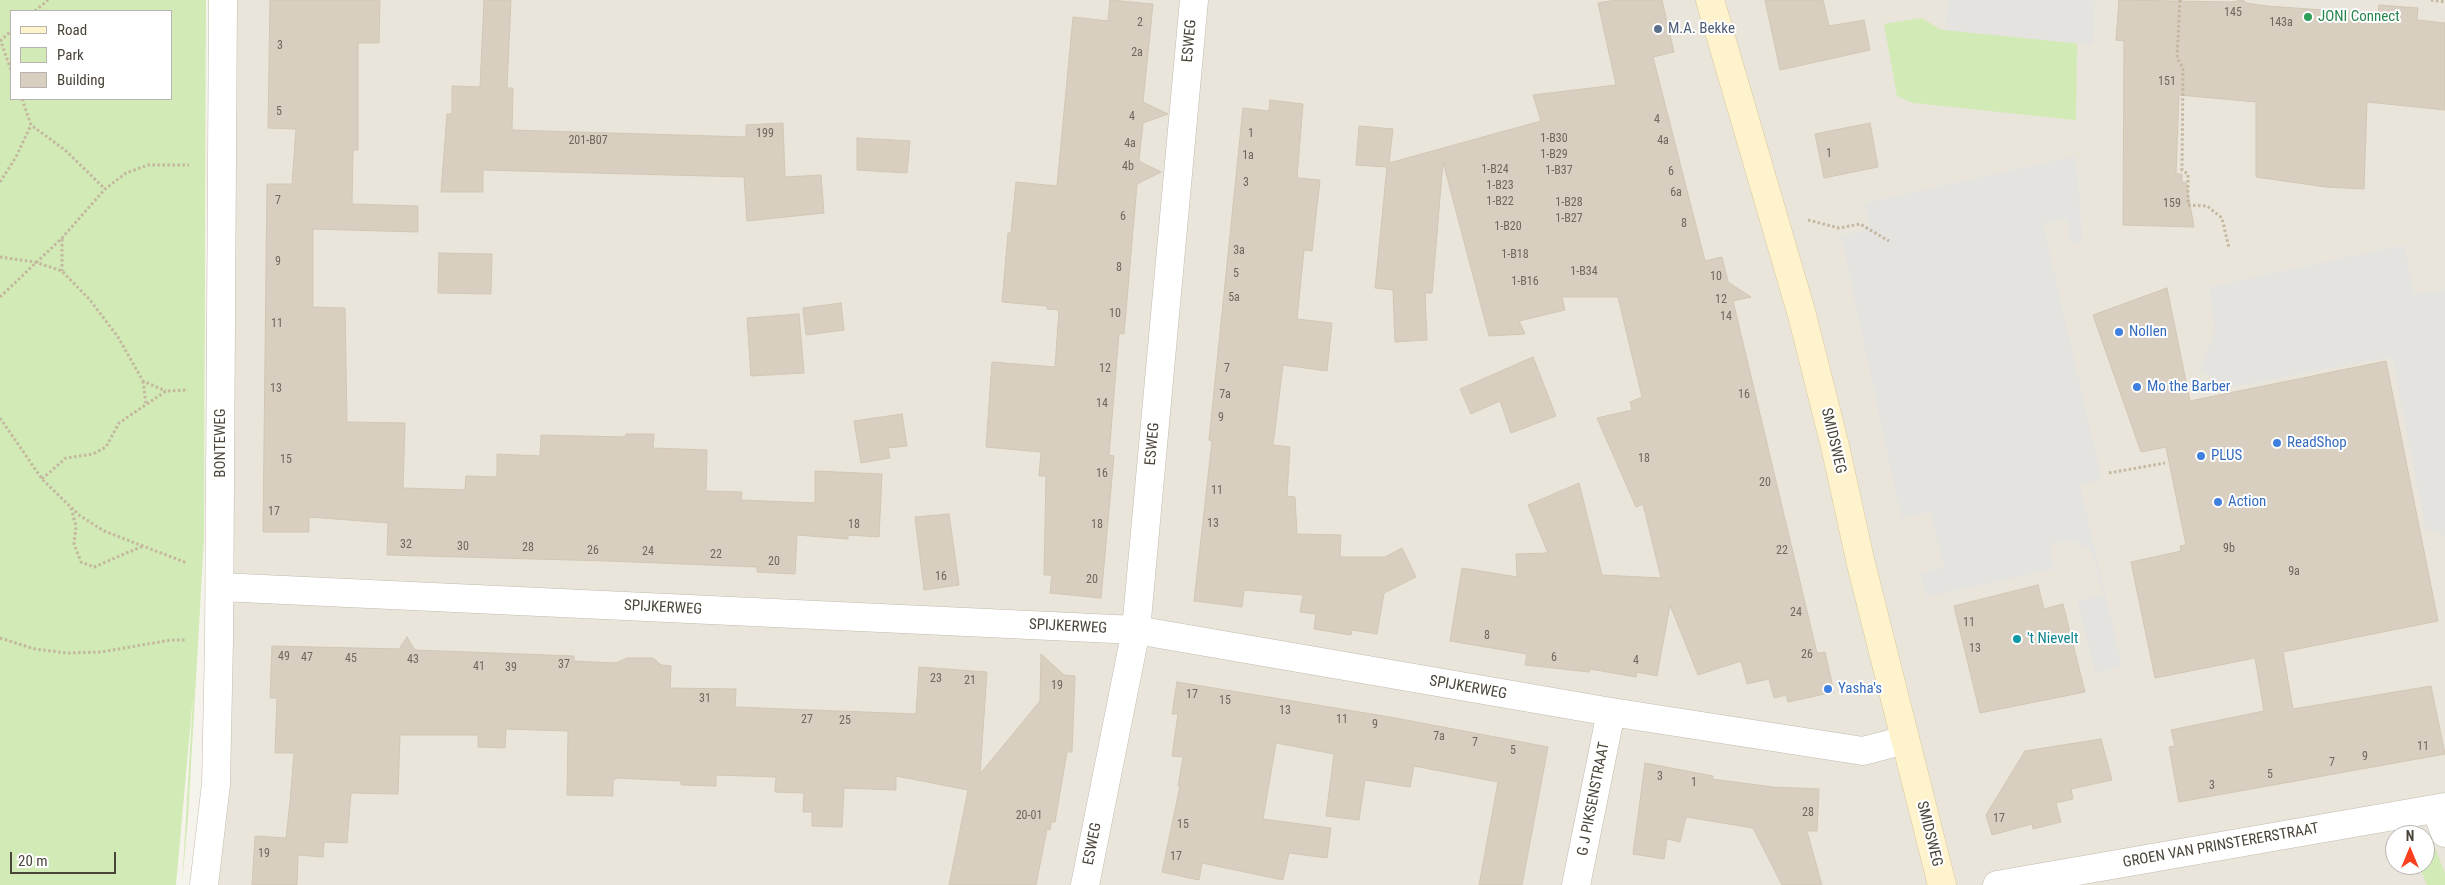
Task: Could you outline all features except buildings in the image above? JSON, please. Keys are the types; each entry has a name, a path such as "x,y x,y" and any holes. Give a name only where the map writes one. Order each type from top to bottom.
{"main road":[{"name":"SMIDSWEG","path":"1710,0 1802,315 1835,446 1861,564 1942,885"}],"street":[{"name":"BONTEWEG","path":"204,885 216,784 220,584 223,0"},
{"name":"ESWEG","path":"1086,885 1136,630 1194,0"},
{"name":"SPIJKERWEG","path":"220,584 1136,630 1611,712 1863,751 1905,740"},
{"name":"G J PIKSENSTRAAT","path":"1576,885 1611,712"},
{"name":"GROEN VAN PRINSTERERSTRAAT","path":"1997,885 2442,816"}],"path":[{"path":"36,10 48,0"},
{"path":"2180,0 2177,58 2183,68 2182,170 2188,174 2188,205 2207,206 2222,218 2228,248"},
{"path":"2431,0 2445,2"},
{"path":"0,40 10,67"},
{"path":"22,100 31,125 65,150 105,189"},
{"path":"0,182 16,157 31,125"},
{"path":"0,297 62,238 105,189 126,173 148,165 222,165"},
{"path":"1772,211 1839,228 1860,224 1889,241"},
{"path":"62,238 62,271"},
{"path":"0,257 36,262 62,271 90,300 118,337 143,380 146,404"},
{"path":"143,380 166,391 221,389"},
{"path":"42,479 66,458 93,454 106,447 119,423 166,391"},
{"path":"0,418 42,479 70,506 104,531 185,561 199,572 220,584"},
{"path":"2109,473 2165,463"},
{"path":"70,506 76,526 74,544 81,562 94,567 144,545"},
{"path":"0,638 35,649 67,653 126,649 171,640"}],"shaded area":[{"path":"227,0 2445,0 2445,885 217,885"},
{"path":"1948,0 2095,0 2093,45 1945,30"},
{"path":"2076,156 2083,243 2070,243 2067,219 2043,224 2102,480 2080,485 2122,666 2095,673 2077,601 2103,595 2094,558 2090,550 2075,541 2050,543 2054,569 1926,597 1920,573 1944,567 1930,512 1901,518 1841,236 1867,230 1869,225 1865,203"},
{"path":"2404,245 2414,293 2445,290 2445,536 2426,530 2392,357 2227,388 2200,370 2215,330 2209,287"}],"green space":[{"path":"0,0 206,0 204,539 188,818 182,885 193,696 176,885 0,885"},
{"path":"1922,18 1939,29 1945,30 2077,43 2076,120 1913,103 1897,96 1884,24"},
{"path":"2435,847 2445,874 2445,885 2427,885 2423,875 2435,875"}],"place":[{"name":"JONI Connect","path":"2308,17"},
{"name":"M.A. Bekke","path":"1658,29"},
{"name":"Nollen","path":"2119,332"},
{"name":"Mo the Barber","path":"2137,387"},
{"name":"ReadShop","path":"2277,443"},
{"name":"PLUS","path":"2201,456"},
{"name":"Action","path":"2218,502"},
{"name":"'t Nievelt","path":"2017,639"},
{"name":"Yasha's","path":"1828,689"}]}
